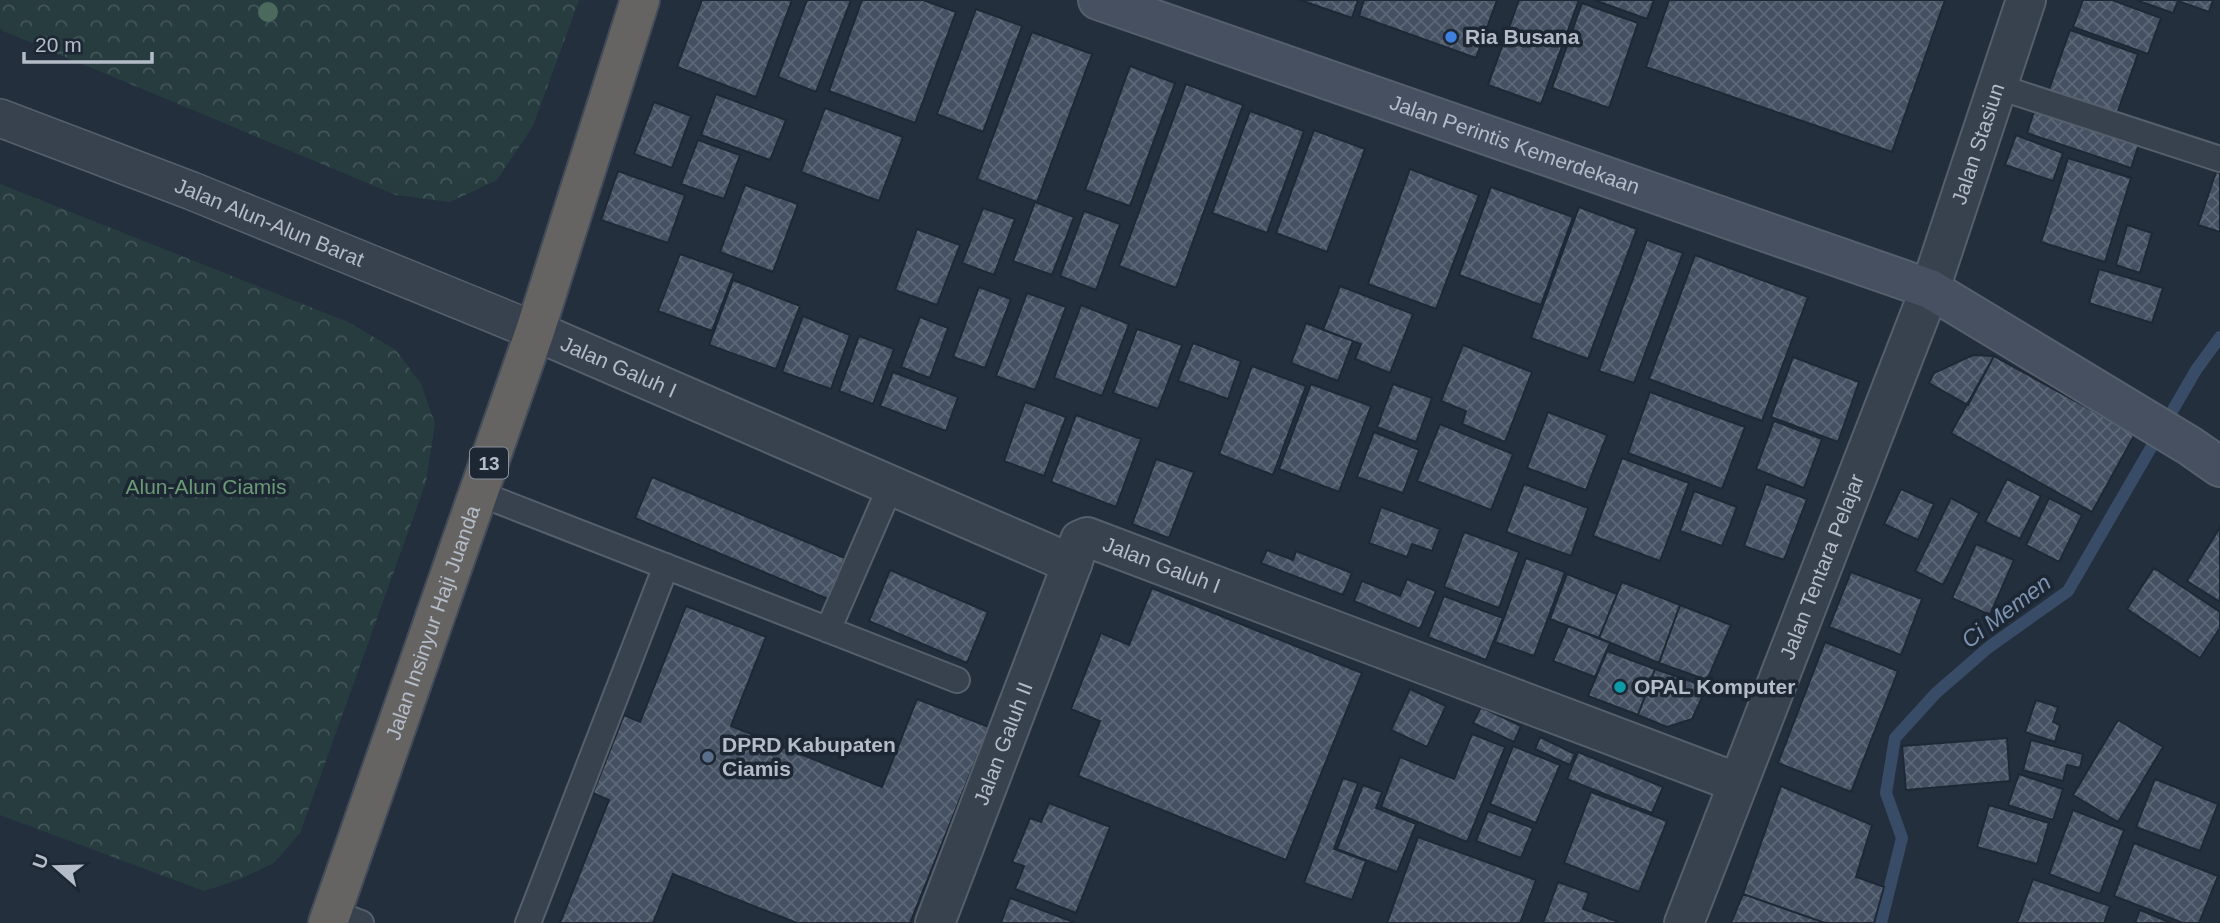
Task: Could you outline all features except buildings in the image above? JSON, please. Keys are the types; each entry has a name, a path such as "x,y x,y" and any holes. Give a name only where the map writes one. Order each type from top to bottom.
{"highway":[{"name":"Jalan Insinyur Haji Juanda","path":"340,919 478,493 535,331 640,0"}],"main road":[{"name":"Jalan Perintis Kemerdekaan","path":"1098,0 1930,289 2205,456"}],"street":[{"name":"Jalan Stasiun","path":"1930,289 2026,0"},
{"name":"Jalan Alun-Alun Barat","path":"0,118 192,191 535,331"},
{"name":"Jalan Tentara Pelajar","path":"1684,923 1930,289"},
{"name":"Jalan Galuh I","path":"535,331 1072,564 1080,540 1087,537 1738,783"},
{"name":"Jalan Galuh II","path":"935,923 1072,564"}],"lane":[{"path":"1998,87 2220,159"},
{"path":"828,630 891,485"},
{"path":"478,493 957,680"},
{"path":"528,923 666,566"}],"green space":[{"path":"0,0 579,0 533,126 497,180 450,202 396,195 3,31 0,28"},
{"name":"Alun-Alun Ciamis","path":"0,184 348,322 396,350 421,384 435,424 426,482 300,833 274,863 240,879 204,891 0,815"}],"waterway":[{"name":"Ci Memen","path":"1881,923 1902,838 1886,793 1895,738 1936,693 1989,647 2068,591 2196,370 2220,337"}],"place":[{"name":"Ria Busana","path":"1451,37"},
{"name":"OPAL Komputer","path":"1620,687"},
{"name":"DPRD Kabupaten Ciamis","path":"708,757"}]}
